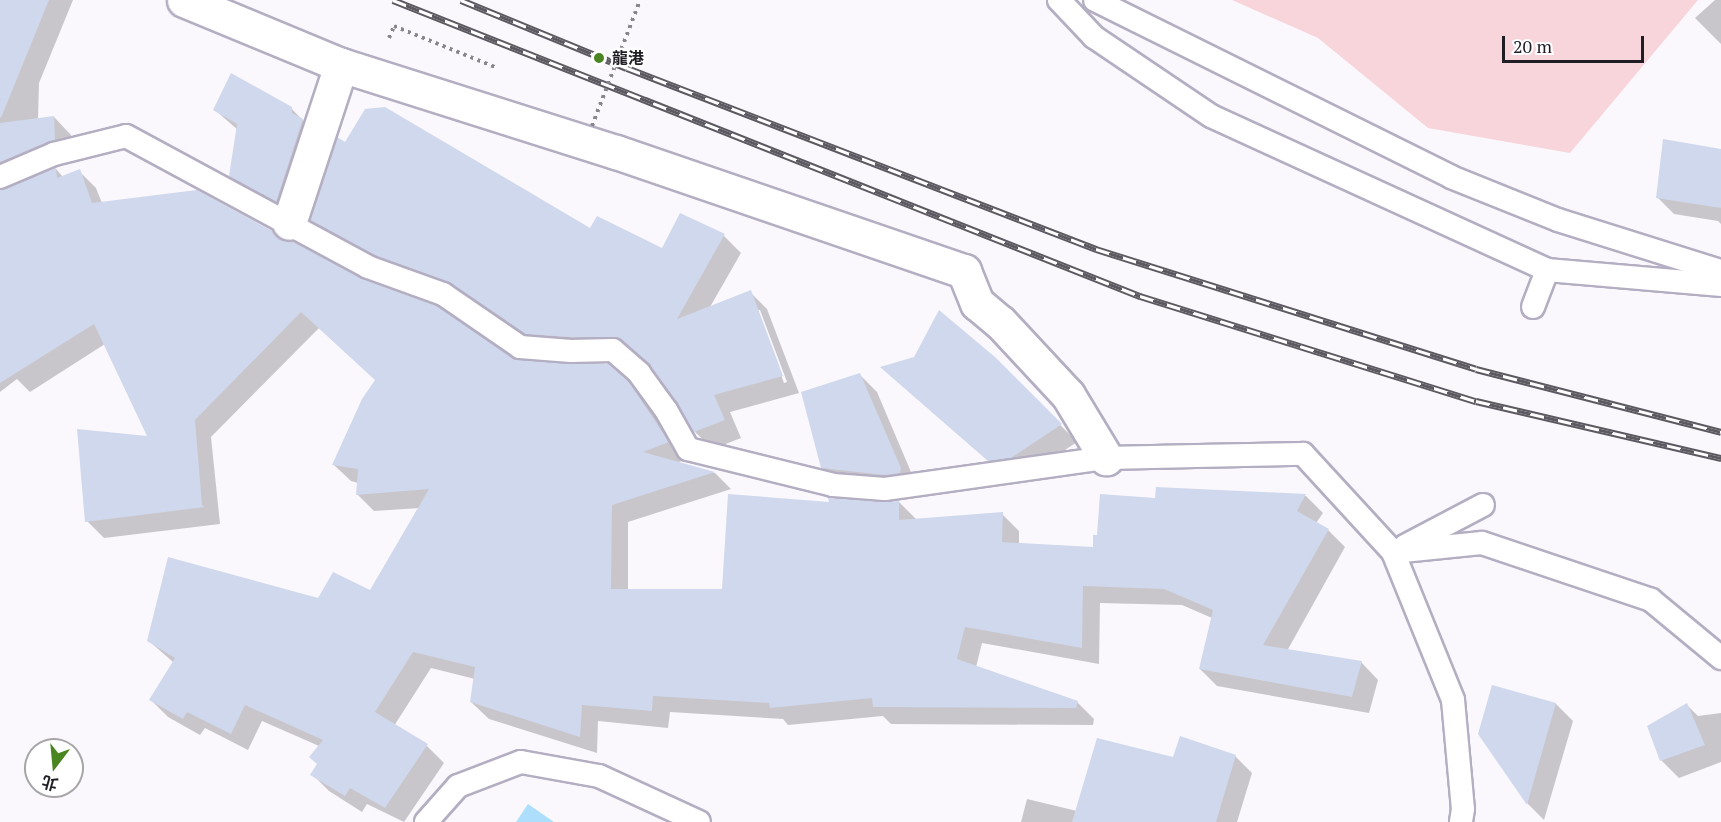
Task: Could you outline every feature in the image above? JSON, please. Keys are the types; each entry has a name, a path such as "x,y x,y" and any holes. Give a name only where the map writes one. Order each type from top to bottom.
{"street":[{"path":"184,0 341,64 616,152 964,271 977,303 1000,322 1068,395 1106,458"},
{"path":"289,223 341,64"}],"lane":[{"path":"1059,0 1094,37 1211,116 1548,270 1721,285"},
{"path":"1095,0 1451,177 1558,220 1721,271"},
{"path":"0,177 54,154 126,136 368,267 443,294 520,347 571,351 613,350 639,373 666,410 688,449 833,485 885,489 1106,458 1303,454 1393,552 1453,700 1463,809 1461,822"},
{"path":"1533,307 1548,270"},
{"path":"1393,552 1483,505"},
{"path":"1393,552 1482,543 1651,600 1721,658"},
{"path":"426,822 458,786 521,762 599,776 699,822"}],"path":[{"path":"592,126 640,0"},
{"path":"394,26 498,68"}],"shaded area":[{"path":"1232,0 1698,0 1570,153 1428,128 1318,38"}],"water":[{"path":"528,804 554,822 516,822"}],"building":[{"path":"0,0 49,0 1,118 0,117"},
{"path":"231,73 292,107 292,113 303,119 276,202 229,176 237,124 213,110"},
{"path":"385,107 590,228 597,216 662,248 680,213 725,234 677,319 751,290 783,376 714,395 725,420 694,432 677,402 650,365 621,339 525,334 450,283 374,255 310,220 337,137 345,142 365,109"},
{"path":"54,116 55,140 0,162 0,123"},
{"path":"1663,139 1721,149 1721,208 1656,198"},
{"path":"56,168 57,178 80,169 92,203 197,190 272,231 283,241 292,241 362,279 437,306 513,358 570,364 608,364 629,382 669,442 643,452 715,472 612,505 611,589 722,589 728,494 829,502 828,498 899,501 899,520 1003,512 1002,542 1093,547 1093,535 1097,535 1100,494 1155,498 1156,487 1306,494 1297,511 1329,529 1263,645 1362,661 1352,697 1199,669 1213,610 1164,589 1083,586 1082,648 965,627 957,659 1078,701 1076,708 873,707 872,698 770,708 769,703 653,696 652,711 582,705 580,737 470,702 475,667 413,652 375,712 428,744 385,808 350,788 345,796 310,775 317,764 309,757 323,740 245,705 231,734 187,712 183,719 149,700 175,658 147,641 168,557 318,598 333,572 370,590 429,489 356,495 358,469 332,465 362,399 375,380 301,312 195,420 202,505 205,507 85,522 77,429 147,436 94,324 0,383 0,190"},
{"path":"939,310 995,357 1062,424 1011,458 988,461 880,367 914,357"},
{"path":"860,373 901,468 900,473 885,475 821,468 801,392"},
{"path":"1492,685 1556,703 1527,805 1478,734"},
{"path":"1687,703 1705,745 1660,761 1647,726"},
{"path":"1180,736 1236,755 1216,822 1072,822 1097,738 1173,757"}],"railway":[{"path":"393,0 1140,296 1476,401 1721,458"},
{"path":"461,0 627,68 1096,249 1476,369 1721,432"}],"place":[{"name":"龍港","path":"599,58"}]}
